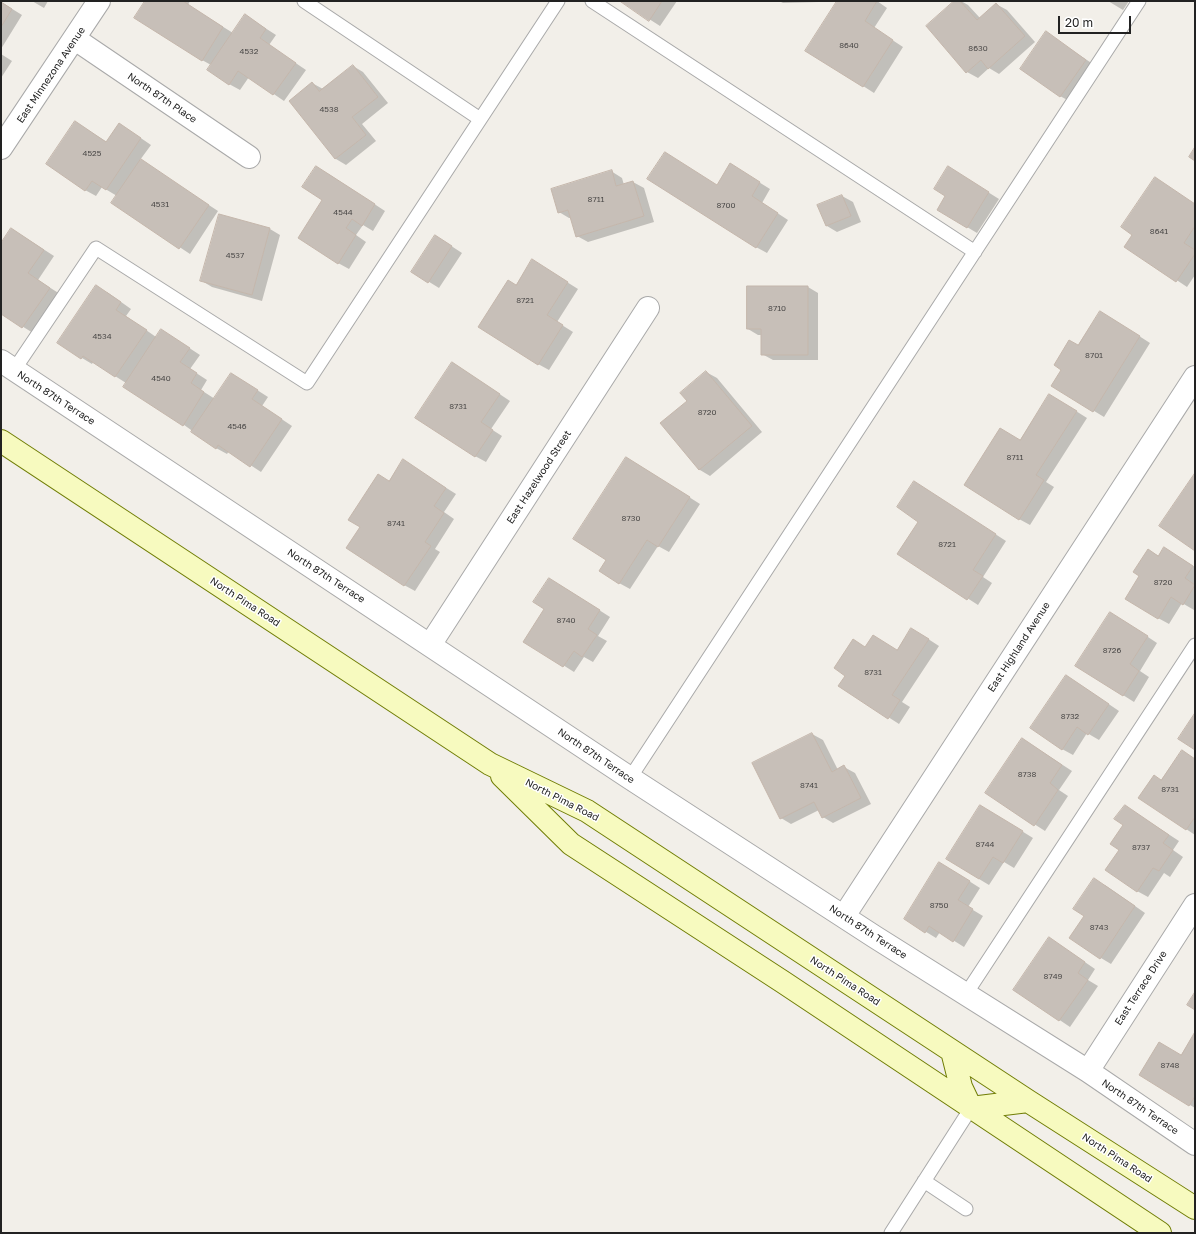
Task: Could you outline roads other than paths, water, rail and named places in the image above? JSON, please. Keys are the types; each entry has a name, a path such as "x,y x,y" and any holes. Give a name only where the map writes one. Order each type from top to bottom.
{"main road":[{"name":"North Pima Road","path":"1,440 490,764 587,811 1028,1101 1195,1208"},
{"name":"North Pima Road","path":"490,764 571,844 783,982 1160,1233"},
{"path":"952,1051 961,1087 971,1108 1028,1101"}],"street":[{"name":"East Minnezona Avenue","path":"1,148 100,1"},
{"name":"North 87th Place","path":"75,39 249,157"},
{"name":"East Hazelwood Street","path":"430,645 648,308"},
{"name":"North 87th Terrace","path":"7,366 630,778 1088,1071 1195,1144"},
{"name":"East Highland Avenue","path":"844,916 1195,377"},
{"name":"East Terrace Drive","path":"1088,1071 1195,905"}],"lane":[{"path":"304,1 480,119"},
{"path":"7,366 96,248 307,383 558,1"},
{"path":"592,1 975,252"},
{"path":"630,778 1139,1"},
{"path":"966,994 1195,645"},
{"path":"890,1233 971,1108"},
{"path":"924,1181 966,1210"}]}
